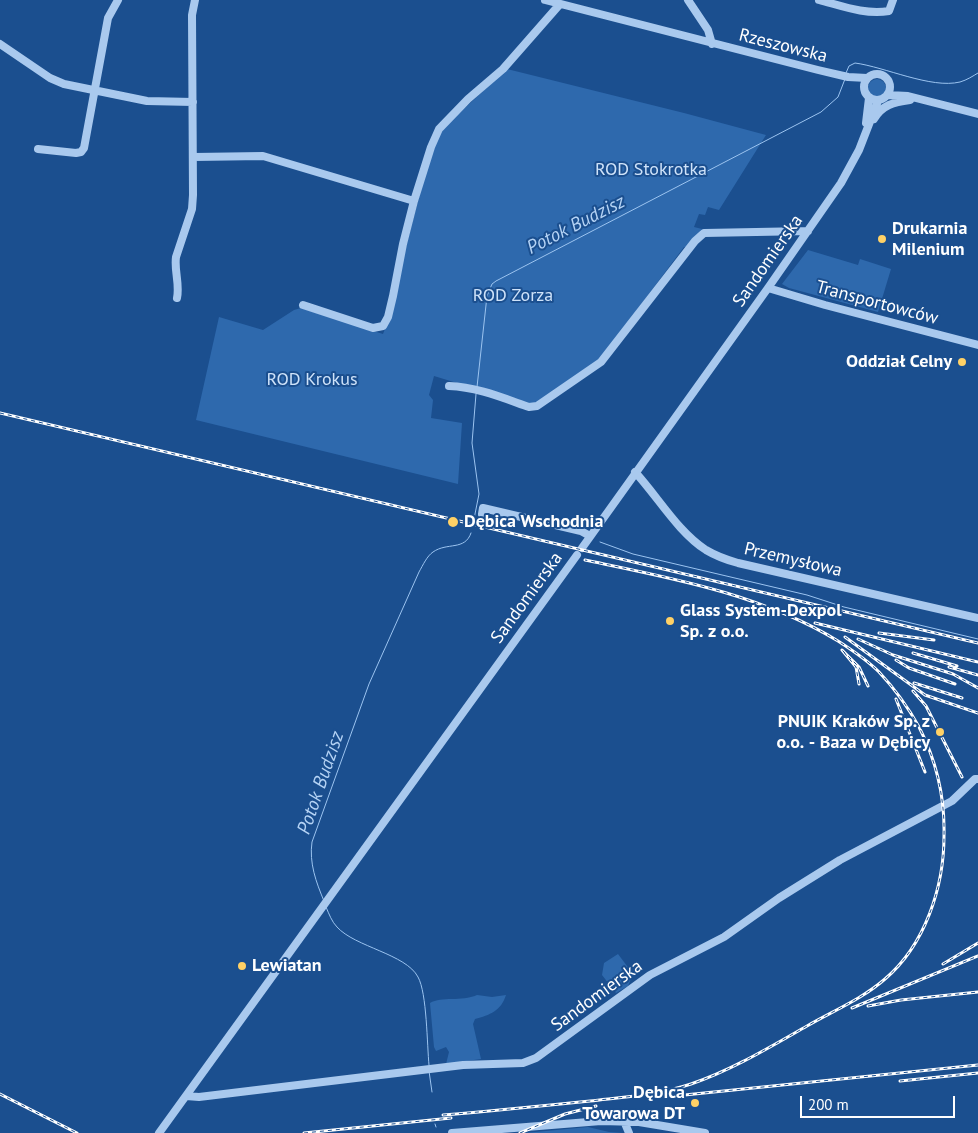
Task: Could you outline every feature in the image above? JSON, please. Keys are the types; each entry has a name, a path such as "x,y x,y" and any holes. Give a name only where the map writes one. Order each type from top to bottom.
{"street":[{"path":"38,149 76,153 81,152 84,148 108,18 118,0"},
{"path":"176,298 178,292 174,265 183,232 192,209 194,157 192,15 195,0"},
{"name":"Rzeszowska","path":"545,0 844,77 867,78"},
{"name":"Rzeszowska","path":"688,0 708,30 712,44"},
{"path":"818,0 869,13 889,11 893,0"},
{"path":"303,305 373,328 382,326 388,317 414,201 438,129 468,99 510,62 560,4"},
{"path":"0,44 56,82 147,101 193,102"},
{"path":"880,74 888,80 889,91 882,100 878,101 865,133 869,98 863,88 867,78 880,74"},
{"name":"Rzeszowska","path":"844,77 863,88"},
{"path":"889,91 978,114"},
{"path":"869,98 878,101"},
{"path":"865,133 879,111 889,104 919,99"},
{"name":"Sandomierska","path":"582,548 841,183 859,150 865,133"},
{"path":"194,157 263,156 414,201"},
{"path":"449,386 477,390 535,407 599,365 695,241 704,233 808,231"},
{"name":"Transportowców","path":"768,288 832,307 978,345"},
{"name":"Przemysłowa","path":"635,472 692,540 722,558 766,570 978,618"},
{"path":"482,508 581,531 590,536"},
{"name":"Sandomierska","path":"159,1133 577,555"},
{"name":"Sandomierska","path":"186,1096 199,1097 463,1065 523,1063 536,1058 650,975 724,937 779,898 840,860 952,801 975,779 978,779"},
{"path":"452,1133 601,1121 624,1121 705,1133"},
{"path":"624,1121 629,1133"}],"green space":[{"path":"507,69 766,135 719,210 708,207 705,215 699,214 694,227 702,229 688,248 684,247 636,311 638,313 600,361 539,403 529,405 434,376 429,395 433,400 431,418 462,423 458,484 196,420 219,317 263,330 294,310 301,308 383,334 394,306 402,262 428,163 440,131"},
{"path":"873,79 881,79 886,84 884,95 873,97 868,92 868,84"},
{"path":"808,250 858,265 860,259 891,269 878,312 789,288 782,284"},
{"path":"618,954 633,974 628,986 616,993 602,975 604,963"},
{"path":"477,995 492,997 506,995 498,1009 475,1019 473,1024 481,1059 446,1064 449,1052 446,1047 436,1051 434,1047 430,1003"},
{"path":"588,1127 623,1133 525,1133"}],"waterway":[{"name":"Potok Budzisz","path":"846,73 849,66 855,63 936,83 960,82 978,73"},
{"name":"Potok Budzisz","path":"477,387 487,296 492,284 821,112 838,97 845,79"},
{"name":"Potok Budzisz","path":"474,519 479,494 472,443 476,394"},
{"name":"Potok Budzisz","path":"324,901 312,865 312,842 369,684 427,558 438,549 464,542 471,533"},
{"path":"600,542 633,554 807,595 844,607 978,639"},
{"name":"Potok Budzisz","path":"326,907 334,923 345,934 403,962 418,977 425,1007 429,1065"},
{"name":"Potok Budzisz","path":"429,1071 432,1092"}],"railway":[{"path":"0,413 978,643"},
{"path":"443,1115 641,1095 679,1088 721,1072 751,1058 867,993 885,979 911,949 930,914 936,895 943,855 944,822 935,766 919,727 900,698 879,672 838,641 809,625 747,599 683,581 585,560"},
{"path":"815,623 978,662"},
{"path":"879,633 934,640"},
{"path":"845,637 925,695 978,713"},
{"path":"858,639 893,655 953,674 978,688"},
{"path":"859,684 856,667 842,650 859,667 868,686"},
{"path":"913,653 957,666"},
{"path":"896,660 909,668 955,684"},
{"path":"949,667 978,675"},
{"path":"914,683 962,698"},
{"path":"913,691 926,706 962,777"},
{"path":"896,699 925,772"},
{"path":"943,964 978,943"},
{"path":"852,1008 978,956"},
{"path":"868,1006 901,1000 978,992"},
{"path":"665,1097 978,1065"},
{"path":"900,1081 978,1073"},
{"path":"0,1094 77,1133"},
{"path":"520,1133 565,1114 596,1106"},
{"path":"304,1133 451,1118"}],"place":[{"name":"Drukarnia Milenium","path":"882,239"},
{"name":"Oddział Celny","path":"962,362"},
{"name":"Dębica Wschodnia","path":"453,522"},
{"name":"Glass System-Dexpol Sp. z o.o.","path":"670,621"},
{"name":"PNUIK Kraków Sp. z o.o. - Baza w Dębicy","path":"940,732"},
{"name":"Lewiatan","path":"242,966"},
{"name":"Dębica Towarowa DT","path":"695,1103"}],"park label":[{"name":"ROD Stokrotka","path":"651,170"},
{"name":"ROD Zorza","path":"513,296"},
{"name":"ROD Krokus","path":"312,380"}]}
